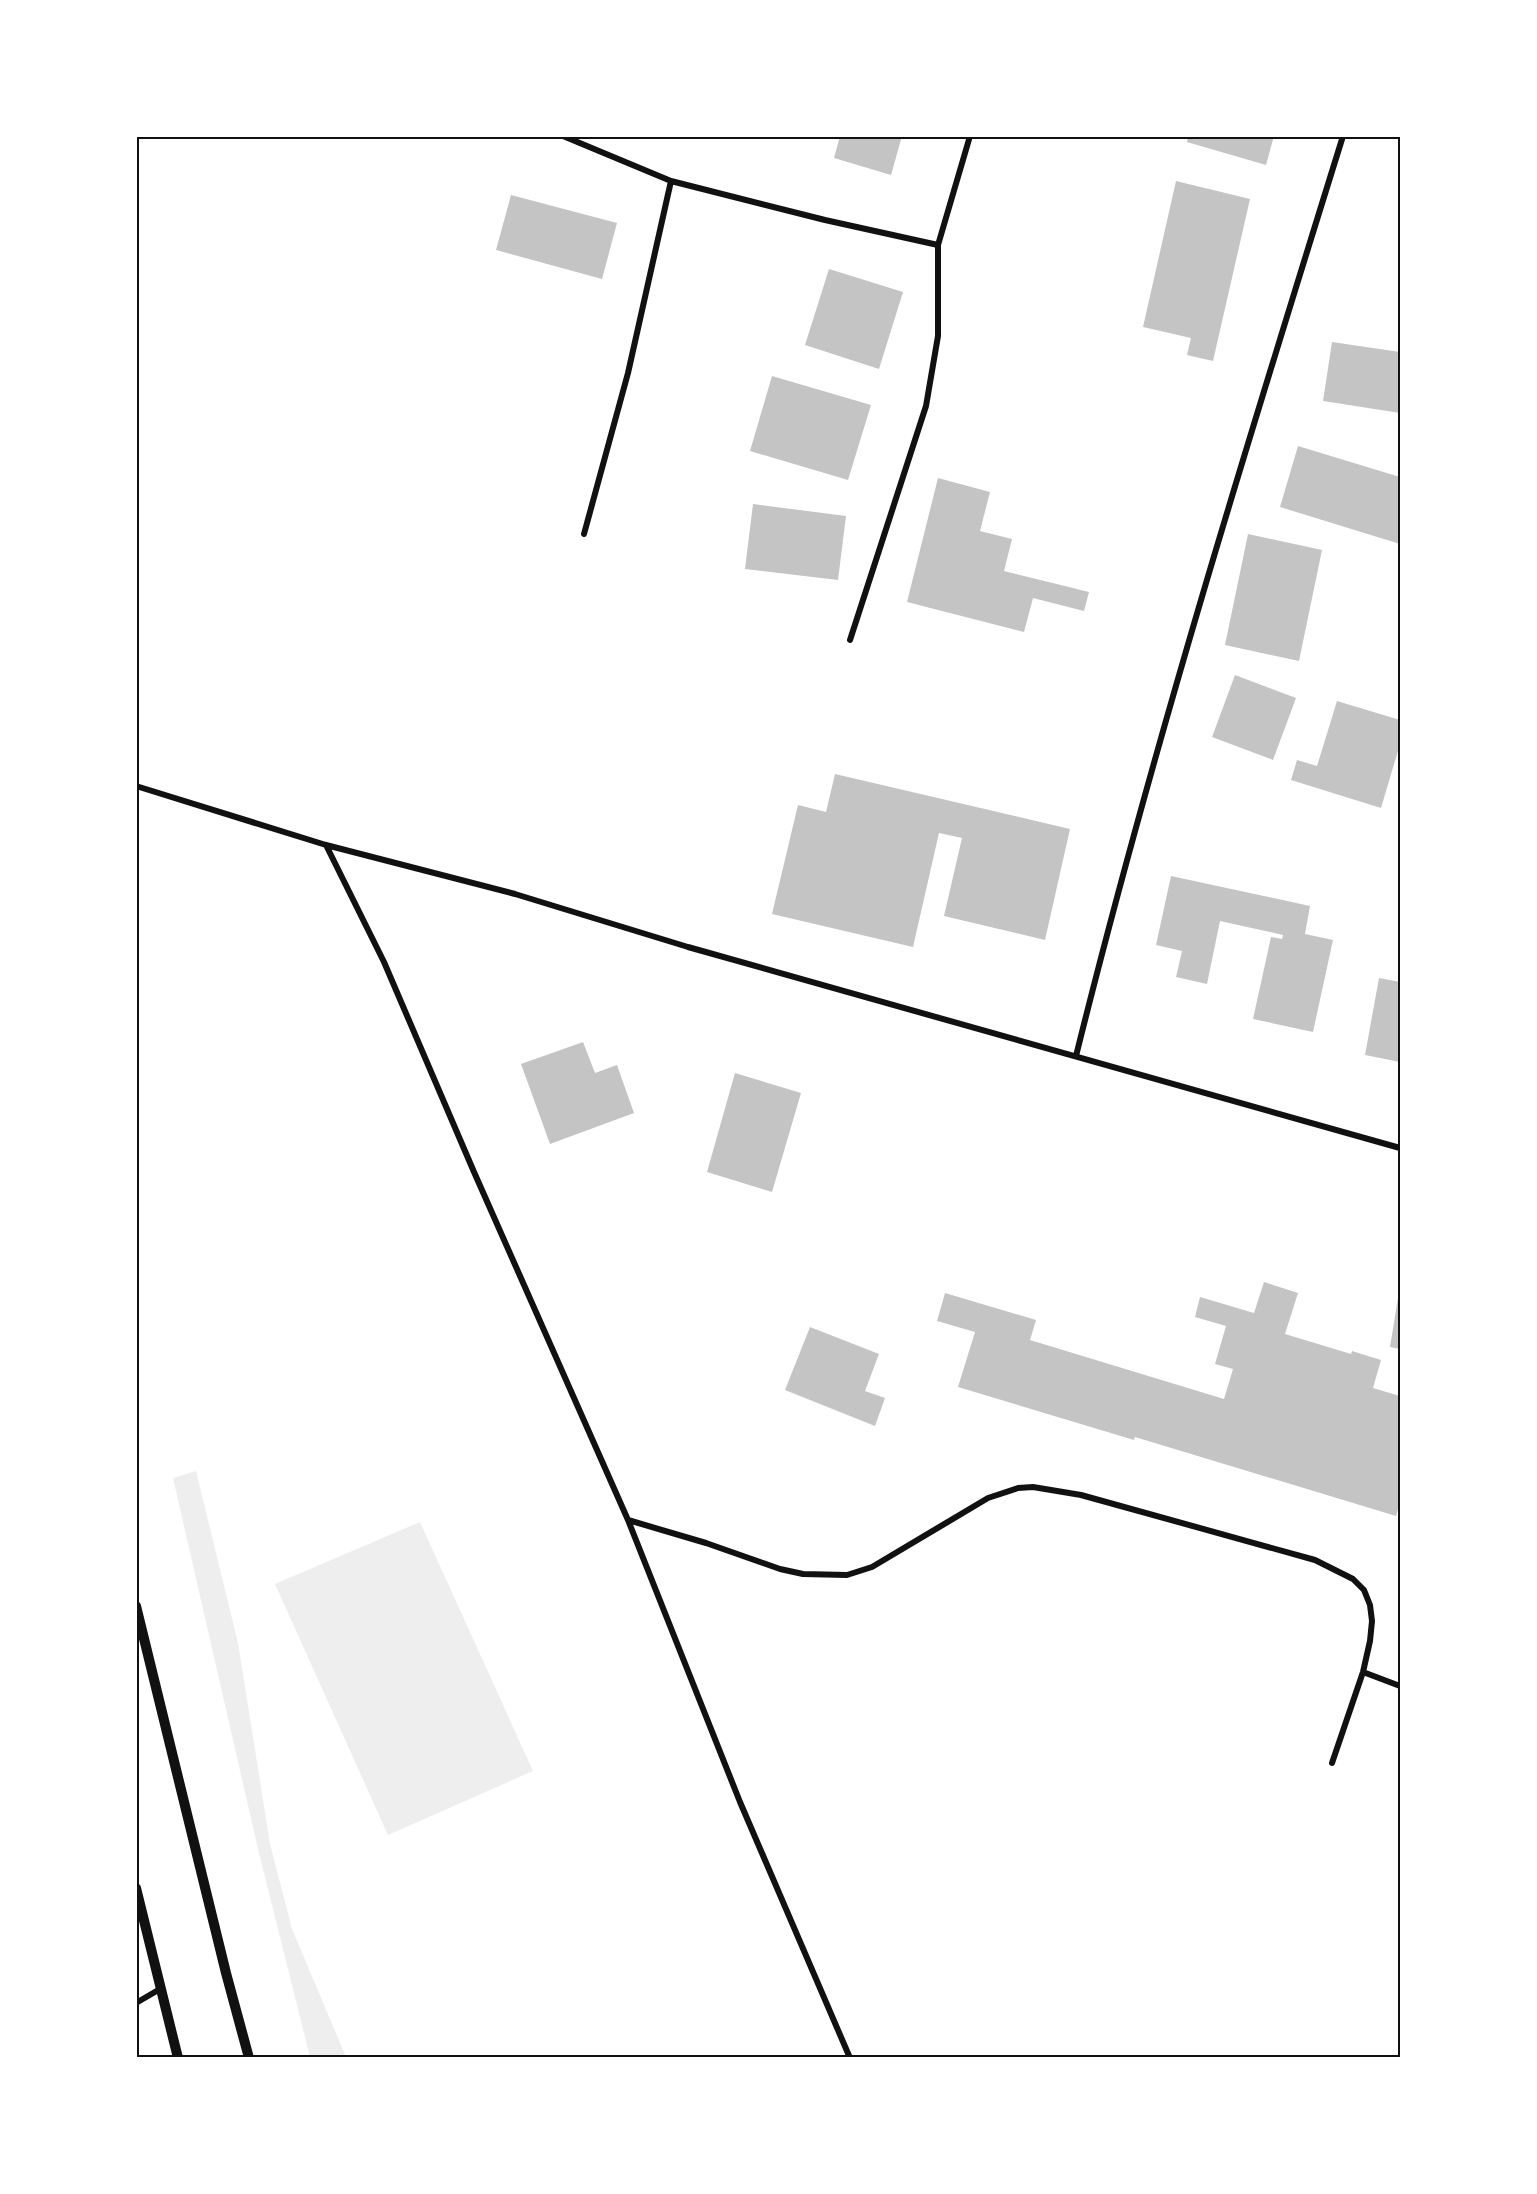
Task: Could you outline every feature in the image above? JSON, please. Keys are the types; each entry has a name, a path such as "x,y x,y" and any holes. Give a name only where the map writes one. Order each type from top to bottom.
{"street":[{"path":"563,136 671,181 825,220 938,245"},
{"path":"850,640 903,483 926,406 938,336 938,245 970,136"},
{"path":"1076,1056 1109,924 1217,548 1343,136"},
{"path":"584,534 628,372 671,181"},
{"path":"136,786 326,845 515,894 688,947 1401,1148"},
{"path":"326,845 384,962 628,1520 740,1802 850,2058"},
{"path":"628,1520 706,1543 780,1569 826,1576 847,1575 872,1568 972,1506 1002,1492 1033,1487 1055,1489 1315,1560 1353,1579 1364,1590 1370,1605 1372,1621 1363,1672 1332,1762"},
{"path":"136,1606 249,2058"},
{"path":"1363,1672 1401,1686"},
{"path":"136,1888 178,2058"},
{"path":"136,2003 160,1989"}],"shaded area":[{"path":"196,1471 238,1643 270,1844 292,1929 346,2057 310,2057 258,1849 173,1478"},
{"path":"420,1522 533,1771 388,1835 275,1584"}],"building":[{"path":"840,136 902,136 891,175 834,158"},
{"path":"1188,136 1274,136 1266,165 1187,142"},
{"path":"1176,181 1250,199 1213,361 1187,355 1191,338 1143,327"},
{"path":"511,195 617,223 602,279 496,250"},
{"path":"829,269 903,292 879,369 805,345"},
{"path":"1332,342 1400,352 1400,413 1323,401"},
{"path":"772,376 871,405 848,480 750,451"},
{"path":"1298,446 1400,477 1400,544 1280,507"},
{"path":"938,478 990,492 980,531 1012,539 1004,571 1089,592 1084,611 1033,598 1024,632 907,602"},
{"path":"753,504 846,516 838,580 745,569"},
{"path":"1248,534 1322,550 1299,661 1225,645"},
{"path":"1235,675 1296,698 1273,760 1212,737"},
{"path":"1337,701 1400,720 1400,744 1381,808 1291,780 1297,760 1317,766"},
{"path":"835,774 1070,829 1045,940 944,916 962,838 939,833 913,947 772,914 798,805 826,812"},
{"path":"1171,876 1310,906 1305,934 1333,940 1313,1032 1253,1019 1271,937 1282,939 1283,935 1220,921 1207,984 1176,977 1182,951 1156,945"},
{"path":"1379,978 1400,982 1400,1062 1365,1055"},
{"path":"583,1042 595,1073 617,1065 634,1113 550,1144 521,1064"},
{"path":"735,1073 801,1093 772,1192 707,1172"},
{"path":"1264,1282 1298,1293 1285,1334 1351,1354 1352,1351 1381,1360 1373,1388 1400,1396 1400,1502 1396,1516 1135,1437 1134,1440 958,1387 975,1332 937,1321 945,1293 1036,1320 1030,1340 1224,1399 1233,1369 1215,1364 1226,1326 1195,1317 1200,1297 1254,1313"},
{"path":"1400,1292 1400,1349 1390,1347"},
{"path":"810,1327 879,1354 865,1391 885,1398 875,1426 785,1390"}]}
